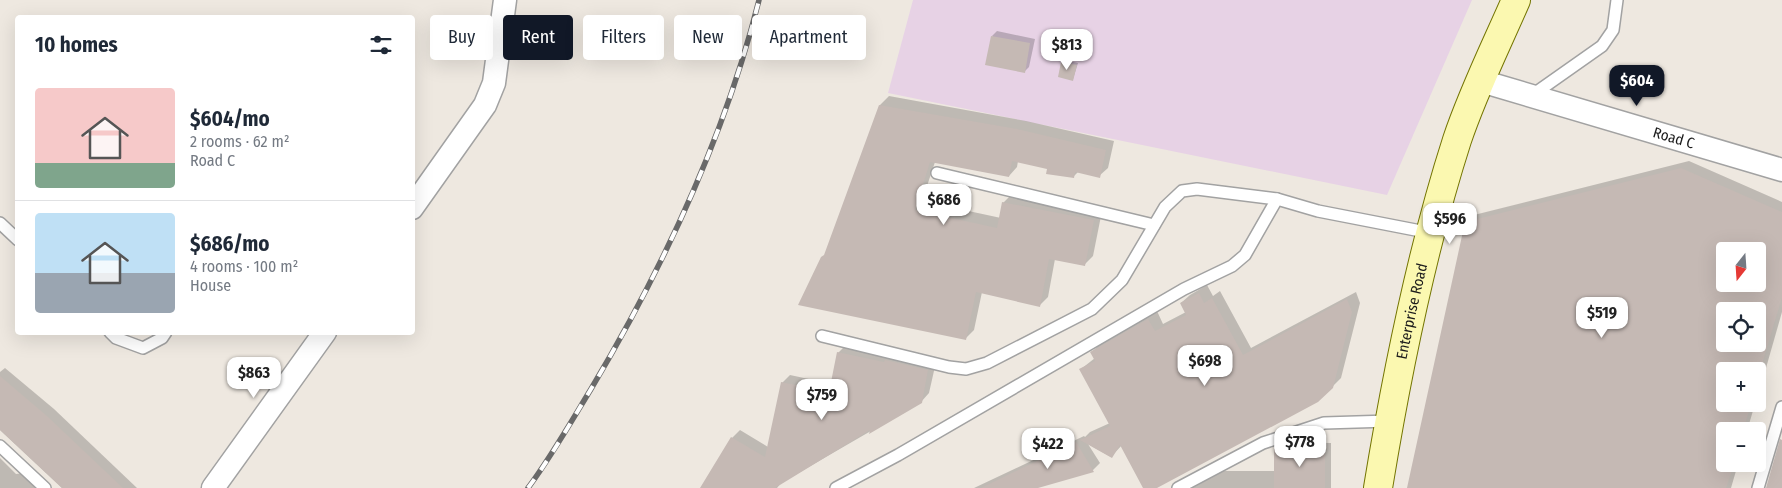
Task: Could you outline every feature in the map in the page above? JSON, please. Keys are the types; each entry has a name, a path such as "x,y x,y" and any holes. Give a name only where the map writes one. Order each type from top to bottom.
{"main road":[{"name":"Enterprise Road","path":"1378,488 1389,421 1431,232 1458,139 1480,81 1516,0"}],"street":[{"path":"415,204 485,105 494,83 505,0"},
{"name":"Road C","path":"1480,81 1782,170"},
{"path":"213,488 323,335"}],"lane":[{"path":"1531,96 1606,42 1613,30 1617,0"},
{"path":"936,173 1154,225"},
{"path":"822,336 949,367 966,369 987,363 1098,305 1122,280 1165,207 1182,192 1197,189 1277,200 1318,211 1431,232"},
{"path":"836,488 898,456 1184,289 1232,266 1245,255 1277,200"},
{"path":"0,223 15,237"},
{"path":"113,335 116,338 143,348 164,335"},
{"path":"1758,488 1782,407"},
{"path":"1178,488 1263,443 1324,423 1389,421"},
{"path":"0,446 45,488"}],"shaded area":[{"path":"913,0 1472,0 1387,195 888,93"}],"building":[{"path":"991,36 1030,43 1025,73 985,65"},
{"path":"1061,62 1077,65 1073,81 1058,77"},
{"path":"879,105 1017,129 1106,150 1100,178 1075,172 1074,178 1046,174 1047,169 1012,161 1009,177 930,162 915,210 997,228 1002,202 1094,220 1085,266 1049,259 1040,307 976,292 966,340 798,305 821,257 824,255"},
{"path":"1681,168 1782,212 1782,297 1766,351 1766,302 1716,302 1716,352 1766,352 1763,362 1716,362 1716,412 1749,412 1746,422 1716,422 1716,472 1731,472 1726,488 1407,488 1465,222"},
{"path":"1199,293 1204,303 1212,298 1243,355 1347,299 1352,312 1333,388 1318,402 1157,488 1143,488 1120,445 1112,458 1080,440 1110,426 1079,369 1095,361 1090,352 1148,319 1155,331 1186,315 1180,303"},
{"path":"837,352 928,370 922,403 869,434 870,430 775,488 700,488 731,437 765,457 781,382 829,392"},
{"path":"0,376 47,416 123,488 62,488 0,430"},
{"path":"1780,439 1782,440 1782,488 1766,488"},
{"path":"1076,442 1094,472 1038,488 981,488"},
{"path":"1274,449 1325,449 1325,488 1274,488"}],"railway":[{"path":"528,488 553,452 591,389 667,249 710,151 729,101 759,0"}]}
